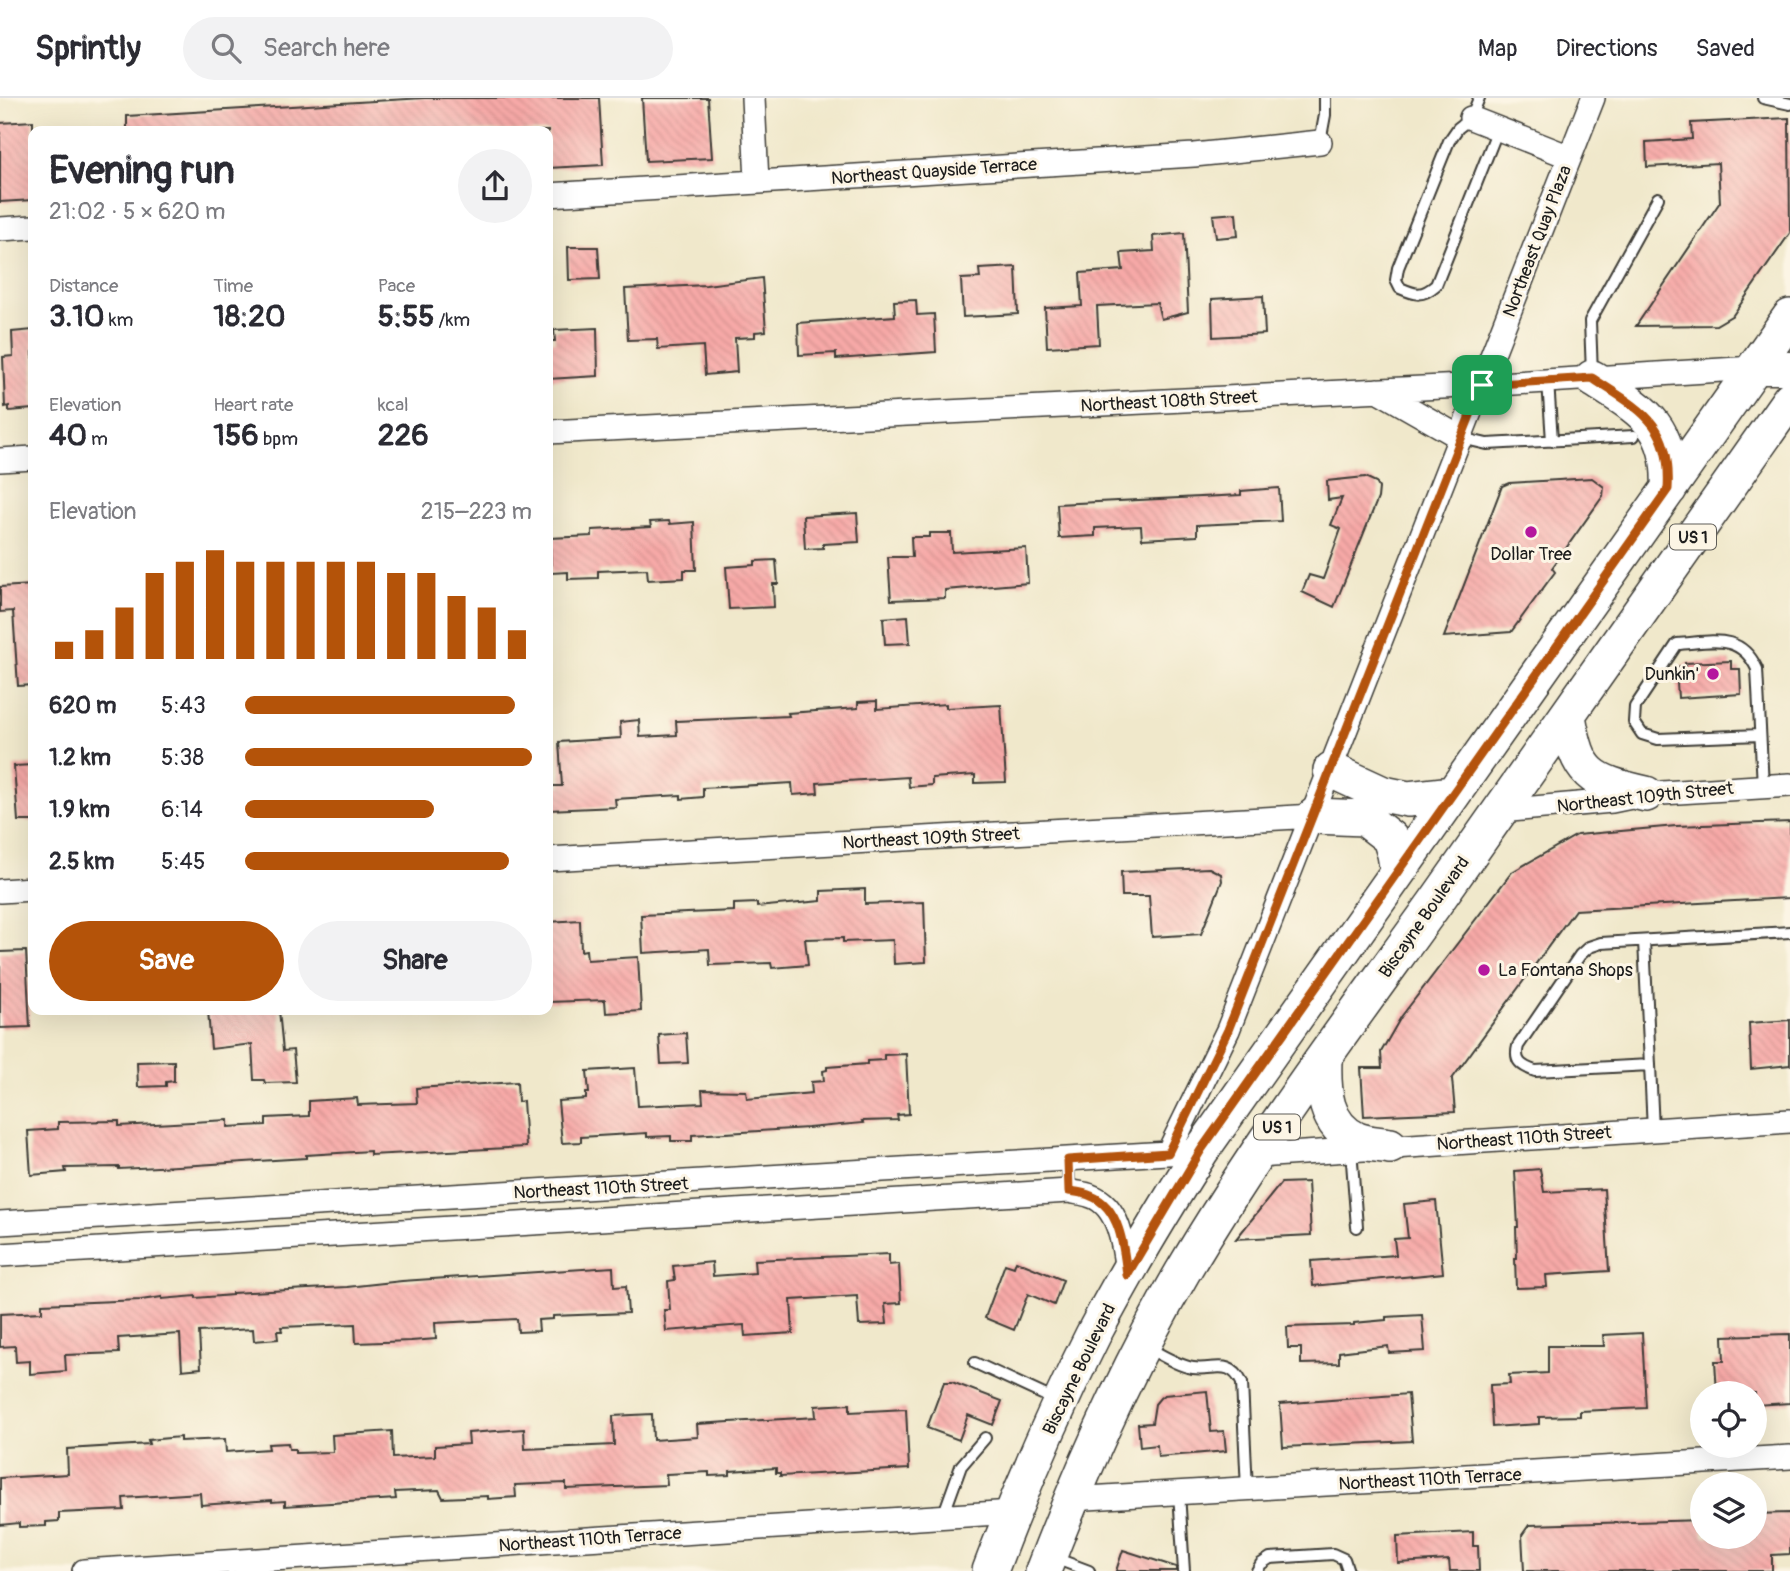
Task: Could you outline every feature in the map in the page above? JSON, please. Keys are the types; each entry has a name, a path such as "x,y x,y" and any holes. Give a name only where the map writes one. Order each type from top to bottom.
{"main road":[{"name":"Biscayne Boulevard","path":"990,1571 1061,1403 1093,1335 1127,1275 1185,1152 1398,872 1790,317"},
{"path":"1592,378 1641,410 1658,429 1667,454 1668,489"},
{"name":"Biscayne Boulevard","path":"1046,1564 1070,1499 1143,1346 1189,1262 1324,1059 1790,399"},
{"path":"1568,716 1572,739 1581,764 1591,774 1613,786 1646,794"},
{"path":"1331,770 1383,794 1408,799 1453,794"},
{"path":"1314,816 1364,818 1390,838 1398,872"},
{"path":"1324,1059 1327,1108 1337,1125 1357,1140 1390,1146"}],"street":[{"path":"753,98 757,182"},
{"name":"Northeast Quay Plaza","path":"1185,1152 1228,1030 1593,98"},
{"path":"1475,108 1498,128 1570,157"},
{"name":"Northeast Quayside Terrace","path":"553,195 1194,155 1320,142"},
{"path":"0,229 28,227"},
{"name":"Northeast 108th Street","path":"553,432 1790,368"},
{"path":"1377,390 1461,438"},
{"path":"0,460 28,458"},
{"name":"Northeast 109th Street","path":"1500,811 1612,802 1646,794 1790,785"},
{"name":"Northeast 109th Street","path":"553,859 1314,816"},
{"path":"0,891 28,889"},
{"name":"Northeast 110th Street","path":"1257,1156 1790,1121"},
{"name":"Northeast 110th Street","path":"0,1255 370,1217 1185,1152"},
{"name":"Northeast 110th Street","path":"0,1223 370,1217 1069,1191 1093,1196 1109,1210 1120,1230 1127,1275"},
{"name":"Northeast 110th Terrace","path":"1070,1499 1790,1458"},
{"name":"Northeast 110th Terrace","path":"84,1571 1013,1512"}],"lane":[{"path":"1320,142 1325,98"},
{"path":"1763,98 1790,104"},
{"path":"1475,108 1449,141 1398,268 1396,280 1400,288 1417,295 1427,293 1436,285 1498,128"},
{"path":"1592,378 1590,321 1658,198"},
{"path":"1548,381 1552,441"},
{"path":"1461,438 1487,444 1634,436"},
{"path":"1760,735 1658,739 1642,734 1634,722 1635,707 1677,644 1723,642 1739,646 1751,654 1758,669 1763,786"},
{"path":"1650,1065 1535,1071 1519,1062 1516,1055 1518,1046 1580,955 1589,947 1601,943 1790,932"},
{"path":"1644,940 1653,1130"},
{"path":"1351,1149 1357,1227"},
{"path":"1068,1160 1069,1191"},
{"path":"1143,1346 1191,1368 1227,1367 1237,1373 1242,1383 1247,1490"},
{"path":"975,1363 1061,1403"},
{"path":"943,1516 961,1466 985,1438"},
{"path":"1179,1493 1184,1571"},
{"path":"1257,1571 1261,1564 1270,1558 1333,1554 1344,1559 1348,1571"},
{"path":"1046,1564 1089,1571"}],"building":[{"path":"424,98 599,98 603,165 553,168 553,126 127,126 127,116"},
{"path":"642,98 708,98 712,158 646,161"},
{"path":"1789,118 1790,233 1733,315 1716,325 1636,326 1720,202 1718,163 1647,167 1646,142 1692,139 1691,123"},
{"path":"33,121 33,126 28,126 28,200 0,202 0,123"},
{"path":"1236,213 1238,236 1216,238 1213,215"},
{"path":"1184,233 1188,312 1161,319 1157,303 1097,306 1099,344 1047,347 1045,308 1082,306 1080,273 1123,270 1121,253 1154,251 1153,236"},
{"path":"568,247 598,247 600,279 569,280"},
{"path":"1016,267 1018,314 963,317 961,279 980,278 979,269"},
{"path":"762,278 766,331 755,332 755,337 735,338 737,372 705,375 703,346 658,349 657,339 628,340 625,289 706,285"},
{"path":"1263,296 1265,334 1213,337 1212,299"},
{"path":"916,300 917,315 934,314 936,352 836,359 836,353 799,355 798,323 895,316 894,301"},
{"path":"597,328 598,376 553,379 554,330"},
{"path":"28,330 28,409 9,411 9,406 5,407 3,357 13,356 12,332"},
{"path":"1365,477 1376,482 1379,488 1378,498 1334,607 1302,592 1309,575 1323,579 1341,529 1331,525 1342,498 1328,500 1327,481"},
{"name":"Dollar Tree","path":"1592,478 1604,487 1603,496 1552,568 1555,572 1511,632 1444,637 1502,486 1509,483"},
{"path":"1279,488 1281,521 1197,525 1197,536 1142,539 1141,526 1095,528 1095,536 1059,538 1057,504 1241,495 1241,491"},
{"path":"857,513 859,542 823,544 823,548 805,549 803,516"},
{"path":"650,522 694,522 696,570 684,570 684,578 648,580 647,569 598,571 598,578 568,579 568,572 553,573 553,538 592,536 592,530 651,527"},
{"path":"929,533 951,533 952,552 1026,548 1028,583 945,590 945,598 891,600 888,557 912,557 911,537 929,537"},
{"path":"776,560 778,584 773,584 774,607 729,609 726,567"},
{"path":"28,585 28,685 18,686 13,611 0,612 0,587"},
{"path":"908,616 910,643 885,644 883,618"},
{"path":"1731,661 1731,669 1740,669 1741,694 1678,698 1676,667 1685,666 1685,663"},
{"path":"877,701 877,709 946,704 946,708 1001,705 1006,782 975,783 975,775 932,778 932,785 909,787 908,777 817,783 818,793 793,795 792,783 703,788 703,797 681,799 681,795 615,799 616,807 553,810 553,786 562,786 559,742 621,738 620,722 639,720 640,737 677,735 676,721 789,716 788,713 858,708 858,702"},
{"path":"28,765 28,821 18,821 14,766"},
{"name":"La Fontana Shops","path":"1790,822 1790,898 1575,910 1452,1079 1455,1112 1364,1116 1361,1068 1382,1068 1381,1052 1401,1017 1512,872 1577,835 1676,826"},
{"path":"1209,868 1221,874 1222,881 1201,934 1152,937 1149,896 1122,896 1121,872"},
{"path":"865,889 865,904 924,902 926,962 894,964 893,940 843,942 843,938 805,939 808,965 772,968 771,963 710,965 709,949 643,953 641,915 734,911 734,904 757,903 757,907 821,901 821,891"},
{"path":"580,920 581,951 586,950 587,960 638,957 641,1011 606,1013 605,1000 553,1002 553,922"},
{"path":"26,951 30,1027 0,1028 0,952"},
{"path":"208,1015 279,1015 283,1051 293,1050 296,1082 265,1083 264,1080 254,1080 252,1044 211,1049"},
{"path":"1790,1020 1790,1065 1751,1069 1749,1023"},
{"path":"686,1033 688,1063 661,1064 659,1035"},
{"path":"906,1054 909,1114 897,1115 898,1120 692,1135 692,1141 671,1141 671,1136 647,1137 647,1133 581,1137 581,1142 562,1143 558,1101 586,1099 586,1093 589,1093 587,1071 635,1068 638,1106 703,1103 702,1090 746,1091 747,1099 812,1093 811,1082 824,1081 823,1071 827,1070 827,1067 867,1064 867,1061 884,1060 884,1055"},
{"path":"174,1061 174,1081 166,1082 166,1086 138,1087 137,1062"},
{"path":"517,1082 518,1102 523,1101 526,1147 370,1155 370,1151 306,1155 306,1158 119,1169 65,1168 66,1172 31,1175 28,1131 58,1129 58,1122 119,1121 119,1126 228,1120 228,1127 266,1125 266,1118 309,1116 309,1101 357,1098 358,1105 417,1103 416,1088"},
{"path":"1540,1169 1544,1192 1604,1189 1609,1271 1546,1275 1547,1287 1516,1288 1518,1227 1515,1171"},
{"path":"1308,1182 1311,1235 1236,1239 1281,1183"},
{"path":"1436,1201 1443,1273 1313,1286 1311,1261 1396,1255 1394,1239 1408,1238 1404,1204"},
{"path":"889,1254 889,1265 899,1264 901,1303 885,1304 887,1324 859,1325 857,1296 791,1300 793,1333 745,1336 744,1325 666,1331 664,1310 670,1310 668,1281 675,1280 673,1266 712,1262 713,1276 755,1273 754,1260"},
{"path":"1016,1261 1063,1280 1054,1305 1028,1294 1014,1330 985,1318 1005,1264 1014,1267"},
{"path":"613,1267 614,1287 626,1286 628,1313 553,1316 553,1319 538,1320 539,1331 518,1332 517,1319 435,1323 436,1339 411,1341 356,1343 355,1324 281,1327 282,1331 277,1331 278,1339 254,1341 253,1329 199,1332 201,1368 182,1370 180,1334 118,1338 119,1353 65,1355 66,1371 30,1374 30,1361 16,1362 15,1346 0,1347 0,1314 42,1312 42,1304 162,1297 196,1298 232,1293"},
{"path":"1422,1315 1425,1351 1389,1353 1388,1346 1339,1352 1339,1363 1301,1364 1301,1348 1288,1348 1287,1327 1354,1325 1386,1320 1386,1317"},
{"path":"1642,1333 1646,1408 1580,1411 1580,1416 1539,1417 1539,1424 1492,1427 1490,1385 1510,1384 1509,1375 1548,1373 1548,1346 1604,1346 1603,1335"},
{"path":"1790,1334 1790,1403 1767,1404 1767,1381 1716,1381 1715,1361 1724,1361 1723,1336"},
{"path":"944,1382 952,1382 1002,1401 993,1425 968,1415 959,1440 927,1428"},
{"path":"1207,1391 1211,1432 1224,1431 1226,1451 1158,1457 1157,1445 1140,1447 1138,1424 1152,1423 1155,1404 1160,1398 1164,1395"},
{"path":"1408,1394 1412,1441 1283,1447 1280,1404"},
{"path":"850,1404 850,1412 906,1409 909,1469 780,1476 780,1473 776,1473 776,1468 730,1471 730,1475 709,1476 709,1472 666,1474 667,1485 566,1489 566,1483 515,1485 516,1497 443,1498 439,1490 395,1492 396,1499 285,1506 285,1501 272,1500 201,1505 200,1493 123,1498 124,1510 59,1513 59,1521 46,1522 46,1526 19,1527 19,1523 0,1525 0,1478 68,1474 67,1449 149,1444 148,1440 180,1437 180,1441 225,1439 226,1452 269,1449 268,1444 288,1443 289,1449 295,1449 295,1453 333,1452 332,1435 392,1431 393,1458 435,1456 435,1446 469,1444 468,1433 524,1429 525,1449 614,1445 613,1416 652,1414 653,1440 698,1437 697,1424 816,1417 815,1406"},
{"path":"1790,1513 1790,1554 1772,1555 1772,1571 1524,1571 1522,1535 1529,1525 1690,1520 1690,1549 1767,1549 1767,1514"},
{"path":"1473,1532 1473,1546 1478,1546 1479,1571 1450,1571 1449,1560 1398,1563 1397,1536"},
{"path":"1123,1550 1176,1567 1176,1571 1116,1571"}],"place":[{"name":"Dollar Tree","path":"1531,532"},
{"name":"Dunkin'","path":"1713,674"},
{"name":"La Fontana Shops","path":"1484,970"}],"route":[{"path":"1592,378 1641,410 1658,429 1667,454 1668,489 1201,1150 1127,1275 1120,1230 1109,1210 1093,1196 1069,1191 1068,1160 1168,1153 1228,1030 1482,385 1592,378"}]}
